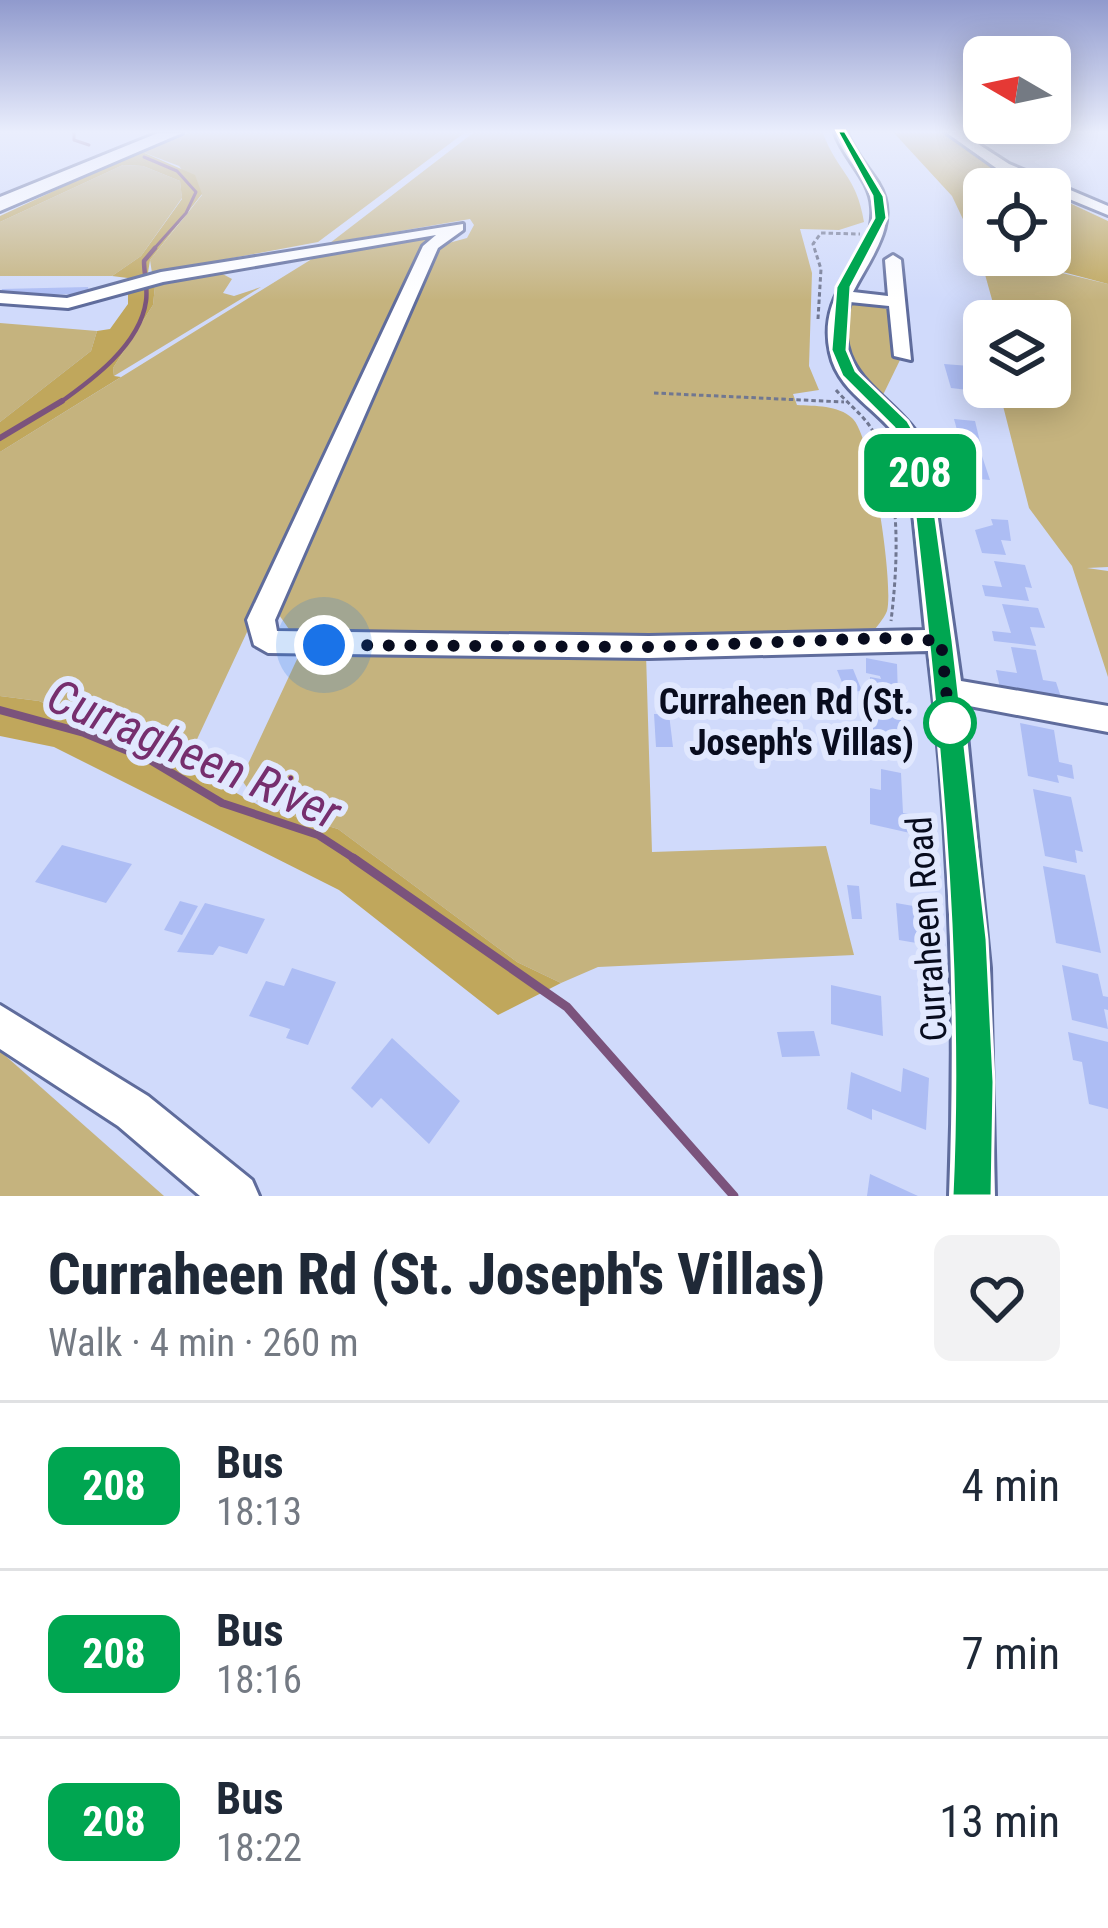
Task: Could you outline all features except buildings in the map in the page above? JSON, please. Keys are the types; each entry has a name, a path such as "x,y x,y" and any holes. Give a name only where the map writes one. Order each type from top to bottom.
{"highway":[{"path":"0,205 39,189"}],"street":[{"name":"Curraheen Road","path":"874,189 880,218 841,296 841,362 902,425 918,454 970,939 976,1082 972,1196"},
{"path":"1057,189 1108,211"},
{"path":"0,298 68,303 160,277 448,225 458,227 430,246 261,620 264,637 278,645 649,647 883,638 941,641"},
{"path":"893,260 904,356"},
{"path":"841,296 899,302"},
{"path":"946,690 1108,719"},
{"path":"0,1024 133,1111 236,1196"}],"path":[{"path":"654,393 846,403"}],"shaded area":[{"path":"59,189 72,189 0,222 0,216"},
{"path":"72,189 181,189 182,198 141,256 112,276 0,276 0,222"},
{"path":"181,189 200,189 202,194 150,260 146,285 155,286 153,305 113,368 114,376 121,377 0,452 0,422 91,351 97,331 110,329 128,304 128,278 112,276 141,256 182,199"},
{"path":"197,189 389,189 318,242 152,273 150,260 202,195"},
{"path":"400,189 854,189 864,222 839,230 800,229 812,273 809,366 819,390 793,394 797,405 833,408 852,418 860,430 880,512 887,573 887,611 871,635 293,635 277,612 434,253 445,244 467,238 474,225 470,219 330,243"},
{"path":"945,189 963,189 963,219 952,196"},
{"path":"1071,204 1108,221 1108,284 1071,274"},
{"path":"448,228 425,250 185,765 39,701 0,696 0,452 328,249"},
{"path":"219,272 232,279 223,293 234,296 261,287 114,376 113,368 153,305 155,286"},
{"path":"1071,275 1108,284 1108,567 1087,568 1108,571 1108,677 1072,566 1029,508 1004,408 1071,408 1071,300 992,300 985,276"},
{"path":"865,302 893,311 893,355 900,360 882,397 861,381 846,345 846,306"},
{"path":"0,323 97,331 91,351 0,422"},
{"path":"646,654 652,852 826,846 854,955 598,967 561,983 517,962 338,829 260,806 241,779 299,655"},
{"path":"0,696 39,701 181,763 260,806 338,829 517,962 561,983 498,1015 339,890 54,747 0,736"},
{"path":"0,1051 164,1196 0,1196"}],"waterway":[{"name":"Curragheen River","path":"152,251 186,213 196,192 193,189"},
{"name":"Curragheen River","path":"58,404 112,360 134,332 146,301 144,261 155,248"},
{"name":"Curragheen River","path":"0,438 62,401"},
{"name":"Curragheen River","path":"0,710 84,733 150,760 222,803 318,835 358,861"},
{"name":"Curragheen River","path":"353,858 567,1007 734,1196"}],"bus line":[{"name":"208","path":"874,189 880,218 843,287 839,350 848,373 902,425 918,454 970,939 976,1082 972,1196"}],"place":[{"name":"Curraheen Rd (St. Joseph's Villas)","path":"950,723"}],"route":[{"path":"324,645 649,647 883,638 941,641 951,737 950,723"}]}
